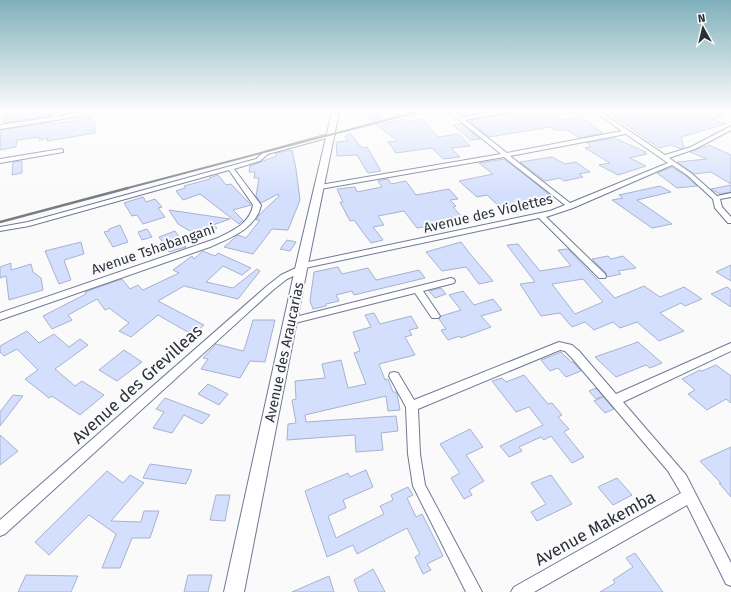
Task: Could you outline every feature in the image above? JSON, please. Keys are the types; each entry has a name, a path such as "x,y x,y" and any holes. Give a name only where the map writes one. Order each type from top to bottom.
{"street":[{"path":"0,229 43,220 168,186 262,158 266,153 315,140"},
{"name":"Avenue des Araucarias","path":"234,592 302,267 331,140"},
{"path":"486,140 570,206"},
{"path":"320,187 587,140"},
{"path":"639,140 689,174 716,198 719,208 731,221"},
{"path":"665,157 693,148 709,140"},
{"path":"0,161 61,151"},
{"name":"Avenue des Violettes","path":"302,267 541,216 570,206 672,163"},
{"name":"Avenue Tshabangani","path":"0,317 206,245 224,238 240,228 252,218 257,205 230,168"},
{"path":"716,198 731,195"},
{"path":"541,216 602,276"},
{"name":"Avenue des Grevilleas","path":"0,529 270,288 284,277 302,267"},
{"path":"291,321 451,281"},
{"path":"418,290 435,316"},
{"path":"412,406 559,346 565,346 572,351 672,467 689,496 731,579"},
{"path":"615,400 731,347"},
{"path":"394,376 412,406 414,454 419,486 474,592"},
{"name":"Avenue Makemba","path":"518,592 689,496"}],"building":[{"path":"1,140 20,140 17,140 16,147 0,150"},
{"path":"347,140 355,140 362,148 367,147 381,171 368,173 357,155 337,156 336,142 348,141"},
{"path":"395,140 464,140 470,146 451,148 460,157 443,159 432,148 396,153 388,142 397,141"},
{"path":"605,140 618,140 646,152 644,152 647,154 630,158 646,166 618,175 599,165 610,163 585,148 591,147 587,143"},
{"path":"647,140 682,140 684,148 681,149 671,145 659,148"},
{"path":"709,145 731,155 731,184 711,172 694,174 677,162 707,159 690,152"},
{"path":"292,150 300,200 288,230 272,229 253,254 224,247 238,235 246,238 260,220 256,220 259,215 279,196 278,194 261,203 256,196 259,178 254,178 255,172 249,172 250,166 276,156 276,153"},
{"path":"552,157 565,164 576,162 590,172 579,174 583,177 564,181 560,178 545,181 520,162"},
{"path":"504,159 553,198 507,208 505,206 500,207 487,195 477,197 459,181 493,174 479,163"},
{"path":"22,161 22,173 12,175 13,162"},
{"path":"672,167 686,176 697,186 677,188 657,173"},
{"path":"218,175 226,185 231,184 251,205 233,210 243,220 239,224 200,194 183,200 176,191 185,188 184,186 210,179 209,178"},
{"path":"388,179 391,184 406,181 416,195 449,189 458,199 450,200 456,206 453,207 461,216 448,218 452,222 417,228 404,211 378,216 384,225 373,227 383,240 371,243 354,220 350,221 340,202 343,202 337,189 355,187 357,192 382,187 378,181"},
{"path":"731,185 731,192 720,194 711,189"},
{"path":"660,186 671,192 637,200 672,224 652,228 612,200 623,198 619,195"},
{"path":"143,197 146,202 155,199 162,207 158,208 165,217 143,224 137,215 132,216 124,203"},
{"path":"169,210 230,219 213,225 217,228 200,237 178,224"},
{"path":"120,225 128,242 113,247 104,232"},
{"path":"147,229 152,237 142,240 138,232"},
{"path":"175,231 186,247 169,252 159,237"},
{"path":"287,240 296,242 290,251 280,249"},
{"path":"81,242 84,254 64,260 71,280 59,284 45,251"},
{"path":"461,242 493,281 479,284 466,267 442,271 426,252"},
{"path":"518,244 540,271 571,266 558,250 568,249 615,298 644,286 660,297 684,287 702,299 685,306 681,303 660,313 684,331 659,341 637,322 620,328 613,322 594,330 585,322 572,327 560,313 541,316 520,284 535,282 507,245","holes":["583,279 603,302 575,314 552,284"]},
{"path":"203,251 215,256 218,253 251,268 242,275 223,266 206,282 233,288 257,269 260,271 238,299 184,286 158,301 204,325 193,335 158,315 131,337 119,331 129,323 109,308 105,310 97,299 68,315 72,320 52,329 43,316 86,294 85,292 122,279 130,289 138,285 143,290 179,273 173,270 192,256 194,259"},
{"path":"608,256 611,259 623,256 636,268 618,271 621,274 607,277 606,273 592,259"},
{"path":"11,263 11,270 31,264 33,272 41,278 43,290 9,300 6,276 0,278 0,267"},
{"path":"731,265 731,281 716,272"},
{"path":"338,267 342,274 368,268 376,280 419,270 425,278 354,295 352,291 336,295 339,301 313,309 310,301 314,272"},
{"path":"727,287 731,290 731,307 711,294"},
{"path":"441,288 446,294 435,298 429,291"},
{"path":"463,291 474,305 493,299 502,310 481,316 491,327 461,338 460,336 448,340 441,330 446,329 439,319 441,316 461,310 449,295"},
{"path":"374,313 380,324 411,316 418,328 409,330 412,335 405,337 415,355 379,364 385,380 388,379 393,392 396,392 397,394 400,410 388,411 386,396 305,415 306,422 396,416 398,431 381,433 383,450 356,452 355,435 287,440 288,424 296,423 292,400 296,399 295,381 325,378 322,364 341,360 348,388 366,384 354,353 360,351 353,332 371,327 365,315"},
{"path":"253,320 275,320 265,362 250,361 240,378 201,369 208,359 203,358 216,344 243,351"},
{"path":"27,331 39,343 54,334 69,347 80,339 88,345 55,369 75,386 82,381 104,395 80,415 52,396 49,398 25,379 38,370 17,349 4,356 0,352 0,346"},
{"path":"638,342 662,363 650,368 646,365 616,377 595,357"},
{"path":"124,350 142,362 117,381 99,370"},
{"path":"561,352 581,371 566,377 558,368 550,371 541,360"},
{"path":"716,365 731,376 731,403 726,399 707,410 688,394 695,390 682,379 700,370 702,371"},
{"path":"524,375 548,404 552,403 562,415 558,417 569,429 564,432 584,457 572,463 551,436 544,440 541,437 519,447 522,451 509,457 500,446 543,425 529,407 516,412 492,381 502,378 506,382"},
{"path":"208,384 228,394 219,405 198,394"},
{"path":"596,388 603,396 596,399 589,391"},
{"path":"13,395 23,396 0,426 0,412"},
{"path":"603,397 614,409 605,413 594,401"},
{"path":"165,398 210,415 202,424 184,415 172,433 153,428 164,412 156,409"},
{"path":"470,429 483,447 466,455 484,481 469,490 472,495 464,499 451,478 460,473 440,444"},
{"path":"0,435 18,451 0,465"},
{"path":"731,447 731,497 719,483 721,483 700,461"},
{"path":"150,464 192,470 186,484 143,478"},
{"path":"366,470 373,487 343,500 346,508 328,516 336,538 384,514 380,506 393,500 391,495 408,487 413,495 407,498 416,517 422,514 443,556 427,564 431,570 423,574 415,557 420,554 407,528 357,554 353,545 327,557 305,491 348,473 350,477"},
{"path":"107,471 123,483 130,475 144,483 111,521 141,522 144,511 159,511 150,538 132,538 120,568 102,568 116,534 89,515 49,555 35,542"},
{"path":"551,475 572,504 537,521 531,512 546,504 531,483"},
{"path":"617,478 632,495 613,505 598,487"},
{"path":"216,495 230,495 225,521 210,520"},
{"path":"635,553 663,592 600,592 615,583 613,580 633,567 626,558"},
{"path":"373,569 385,592 359,592 354,580"},
{"path":"26,575 78,576 71,592 18,592"},
{"path":"188,575 212,575 208,592 184,592"},
{"path":"329,576 334,592 292,592"}],"railway":[{"path":"124,189 312,140"},
{"path":"0,222 128,188"}]}
